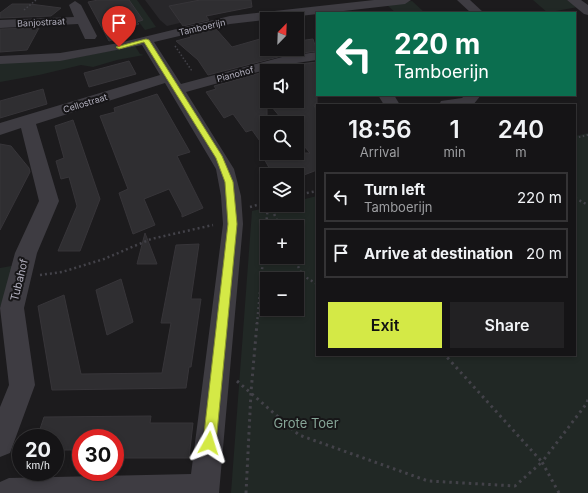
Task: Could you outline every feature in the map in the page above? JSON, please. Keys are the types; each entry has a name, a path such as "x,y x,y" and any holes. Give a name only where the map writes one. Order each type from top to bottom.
{"street":[{"name":"Tamboerijn","path":"0,60 60,57 146,40 261,11 405,0"},
{"path":"462,0 477,12"},
{"path":"573,0 588,11"},
{"name":"Banjostraat","path":"75,6 90,36"},
{"name":"Banjostraat","path":"0,24 82,20"},
{"path":"9,493 204,491 233,214 229,182 225,170 146,40"},
{"name":"Pianohof","path":"173,84 200,83 282,61 316,56"},
{"name":"Cellostraat","path":"0,129 173,84"},
{"path":"453,104 466,102 472,96"},
{"name":"Tubahof","path":"0,443 22,385 12,308 26,253 49,201 27,121"}],"path":[{"path":"167,35 200,83"},
{"path":"576,138 588,135"},
{"path":"304,194 316,191"},
{"path":"576,199 588,205"},
{"path":"246,493 251,392 268,212"},
{"path":"19,279 62,272 104,259 151,239 210,226 233,214"},
{"path":"297,264 302,275 316,283"},
{"path":"446,356 542,462 559,493"},
{"path":"218,365 299,435 428,481 515,486 542,462 588,399"}],"shaded area":[{"path":"145,0 233,0 240,9 167,26 160,20"}],"green space":[{"path":"122,0 137,0 156,27 145,30"},
{"path":"533,0 567,0 578,7 556,11 557,12 547,12"},
{"path":"412,1 424,12 395,12 386,4"},
{"path":"135,46 140,54 144,55 117,60 93,67 81,65 0,82 0,63 73,58"},
{"name":"Grote Toer","path":"588,133 588,493 231,493 252,211 260,209 260,212 304,212 304,199 316,196 316,356 576,356 576,136"},
{"path":"17,265 4,305 0,306 0,268"}],"building":[{"path":"98,0 129,0 143,20 137,22 139,24 122,29 126,36 109,41 88,2"},
{"path":"200,0 251,0 252,7 206,16 209,20 183,26 169,6"},
{"path":"12,4 30,4 61,8 51,16 0,18 0,13"},
{"path":"39,28 27,50 0,52 0,29"},
{"path":"216,29 232,47 260,39 260,56 282,56 208,75 198,60 176,41 191,37 190,35"},
{"path":"313,39 316,51 304,53 304,40"},
{"path":"129,61 136,74 89,87 84,73"},
{"path":"316,62 317,104 314,105 316,110 316,170 304,175 304,168 269,168 265,160 304,160 304,153 310,153 304,146 304,116 279,116 273,108 304,108 304,64 300,64"},
{"path":"260,73 260,108 267,108 267,116 260,116 260,141 252,130 246,132 233,114 224,118 206,92 216,89 214,86"},
{"path":"43,89 47,104 0,118 0,101"},
{"path":"157,94 190,152 177,156 203,208 182,217 182,214 169,189 144,199 155,225 133,234 119,193 128,189 100,116 115,112 114,108"},
{"path":"73,120 100,199 80,251 58,251 77,206 69,177 61,179 56,161 64,158 55,126"},
{"path":"0,144 11,146 29,168 30,172 0,230"},
{"path":"145,233 157,264 137,264"},
{"path":"199,244 191,299 201,299 191,367 189,367 186,388 52,390 38,306 64,295 81,374 162,373 171,323 161,323 176,245"},
{"path":"121,279 133,322 107,335 96,290"},
{"path":"151,416 150,423 193,423 189,458 124,458 124,429 72,429 72,450 64,450 64,429 40,429 44,417"}],"route":[{"path":"119,47 146,40 220,158 229,182 233,224 209,443"}]}
